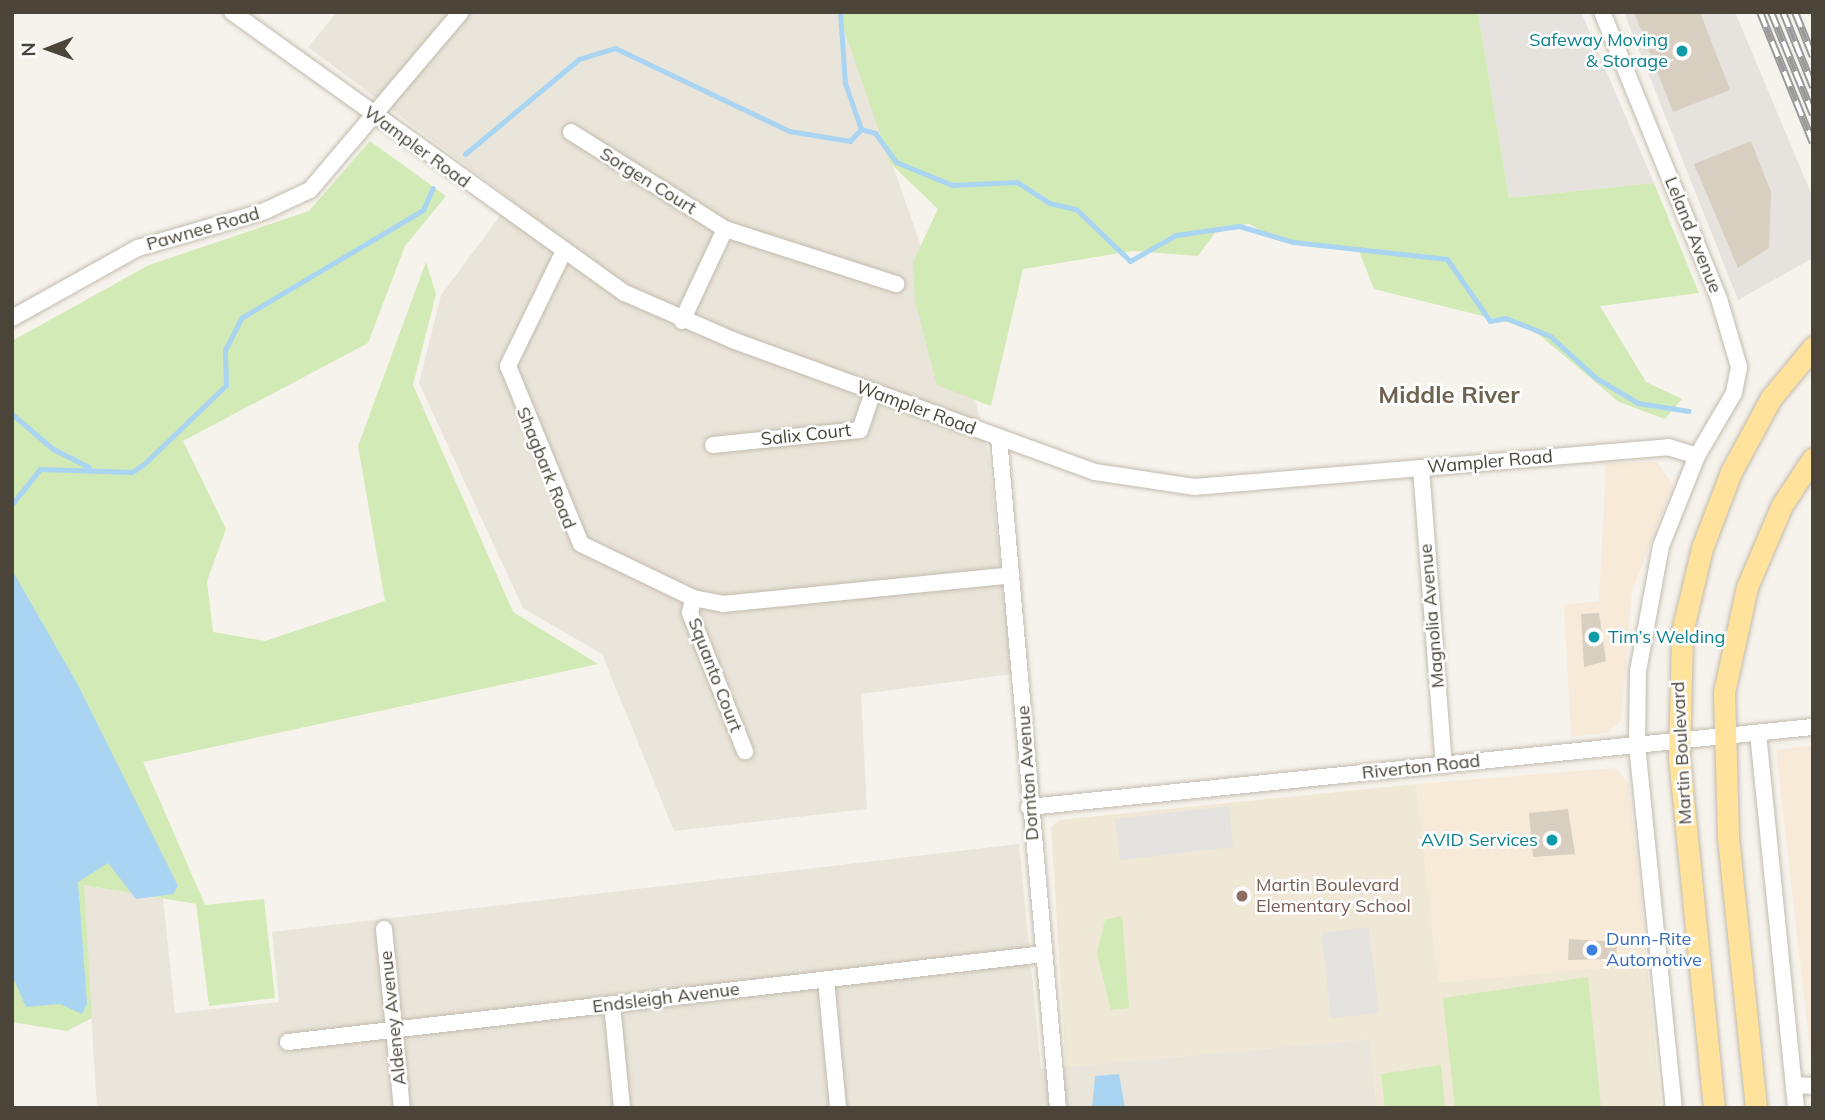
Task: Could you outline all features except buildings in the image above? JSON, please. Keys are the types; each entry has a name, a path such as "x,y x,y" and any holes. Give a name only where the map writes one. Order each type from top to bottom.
{"main road":[{"name":"Martin Boulevard","path":"1714,1108 1678,741 1682,632 1715,508 1756,422 1813,347"},
{"path":"1756,1108 1721,736 1731,647 1746,587 1782,505 1813,457"}],"street":[{"name":"Wampler Road","path":"232,12 563,253 682,321 1095,472 1158,486 1668,447 1697,456"},
{"name":"Pawnee Road","path":"12,318 138,248 300,196 336,165 461,12"},
{"name":"Leland Avenue","path":"1602,12 1738,356 1738,384 1697,456 1652,578 1638,671 1637,745"},
{"name":"Sorgen Court","path":"571,132 725,229 896,284"},
{"path":"682,321 725,229"},
{"name":"Shagbark Road","path":"563,253 511,355 510,380 573,534 693,598 723,604 1012,575"},
{"name":"Salix Court","path":"713,445 860,430 873,392"},
{"name":"Dornton Avenue","path":"999,438 1029,807 1058,1108"},
{"name":"Magnolia Avenue","path":"1420,468 1444,765"},
{"name":"Squanto Court","path":"693,598 690,613 745,751"},
{"name":"Riverton Road","path":"1029,807 1813,727"},
{"path":"1758,733 1796,1108"},
{"path":"1637,745 1674,1108"},
{"name":"Aldeney Avenue","path":"384,929 402,1108"},
{"name":"Endsleigh Avenue","path":"288,1042 1044,954"},
{"path":"826,980 838,1108"},
{"path":"612,1004 622,1108"},
{"path":"1794,1085 1813,1086"}],"shaded area":[{"path":"337,12 839,12 977,406 989,458 1012,674 861,694 867,809 674,831 602,654 523,608 419,383 441,295 512,200 308,47"},
{"path":"1478,12 1581,12 1654,183 1509,198"},
{"path":"1624,12 1735,12 1813,198 1813,258 1738,300"},
{"path":"1657,462 1673,485 1632,591 1621,721 1607,733 1571,737 1564,605 1599,601 1606,463"},
{"path":"1813,745 1813,1074 1776,750"},
{"path":"1616,768 1629,784 1647,964 1438,984 1416,784"},
{"name":"Martin Boulevard Elementary School","path":"1416,784 1438,983 1647,964 1661,1108 1377,1108 1370,1039 1066,1067 1051,828 1059,820"},
{"path":"1229,806 1233,847 1120,860 1115,819"},
{"path":"1019,844 1041,1069 1370,1039 1377,1108 97,1108 83,885 163,898 175,1013 279,1002 272,932"},
{"path":"1369,927 1379,1013 1331,1018 1321,933"}],"green space":[{"path":"838,12 1478,12 1509,198 1654,183 1699,293 1600,306 1646,382 1682,399 1665,419 1619,402 1531,328 1374,289 1359,251 1278,239 1249,224 1219,227 1198,256 1132,251 1023,269 991,406 937,385 915,301 913,262 938,209 890,163"},
{"path":"370,141 446,196 405,246 368,343 183,441 226,529 207,581 213,632 265,641 385,601 358,446 426,262 436,294 413,385 513,612 598,664 143,762 205,905 264,899 275,998 209,1006 196,904 84,885 92,1018 67,1031 12,1022 12,341 149,265 309,211"},
{"path":"1122,916 1129,1008 1111,1010 1097,953 1105,920"},
{"path":"1588,977 1601,1108 1455,1108 1443,998"},
{"path":"1441,1065 1445,1108 1385,1108 1381,1074"}],"water":[{"path":"12,570 78,685 178,886 173,894 136,899 108,863 78,882 87,1004 82,1014 60,1004 26,1007 12,975"},
{"path":"1119,1074 1125,1108 1092,1108 1095,1076"}],"waterway":[{"path":"840,12 845,83 861,129"},
{"path":"465,154 579,59 615,48 789,131 850,141 861,129"},
{"path":"861,129 875,133 896,162 952,185 1017,182 1049,203 1076,209 1130,261 1176,235 1239,226 1293,242 1447,259 1490,321 1506,318 1550,336 1596,378 1638,403 1688,411"},
{"path":"12,504 40,469 132,472 144,464 226,385 225,350 241,318 423,210 433,188"},
{"path":"12,414 53,449 89,467"}],"railway":[{"path":"1760,12 1813,143"},
{"path":"1771,12 1813,115"},
{"path":"1783,12 1813,87"},
{"path":"1795,12 1813,57"}],"place":[{"name":"Safeway Moving & Storage","path":"1682,51"},
{"name":"Tim’s Welding","path":"1594,637"},
{"name":"AVID Services","path":"1552,840"},
{"name":"Martin Boulevard Elementary School","path":"1242,896"},
{"name":"Dunn-Rite Automotive","path":"1592,950"}],"district":[{"name":"Middle River","path":"1449,395"}]}
